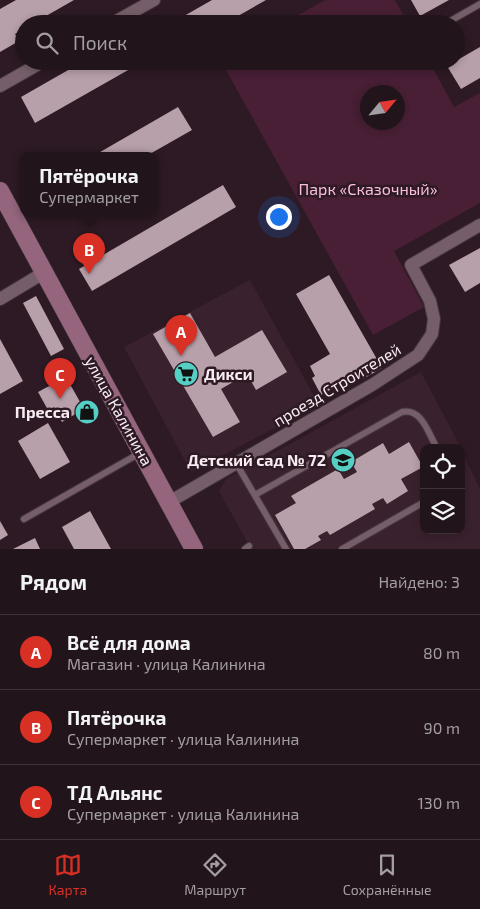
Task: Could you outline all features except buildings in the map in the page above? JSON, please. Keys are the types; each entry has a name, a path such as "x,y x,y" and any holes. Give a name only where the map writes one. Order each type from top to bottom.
{"street":[{"path":"128,15 154,0"},
{"path":"0,86 28,70"},
{"name":"улица Калинина","path":"0,191 194,549"},
{"name":"проезд Строителей","path":"169,502 372,385 418,355 432,334 434,318 430,301 411,264 480,224"},
{"path":"0,299 45,272"}],"lane":[{"path":"461,15 480,4"},
{"path":"255,495 402,412 409,410 418,415 435,444"},
{"path":"24,519 141,452"},
{"path":"236,463 286,549"},
{"path":"342,549 420,504"}],"shaded area":[{"path":"250,280 319,405 191,472 124,347"},
{"name":"Детский сад № 72","path":"421,372 459,444 420,444 420,534 465,534 465,457 480,489 480,549 251,549 219,491 226,479"}],"green space":[{"path":"325,0 395,0 403,15 298,15"},
{"name":"Парк «Сказочный»","path":"226,70 434,70 454,107 480,93 480,203 394,251 424,307 373,335"}],"place":[{"name":"Пятёрочка","path":"89,274"},
{"name":"Всё для дома","path":"181,356"},
{"name":"Дикси","path":"186,374"},
{"name":"ТД Альянс","path":"60,399"},
{"name":"Пресса","path":"87,412"},
{"name":"Детский сад № 72","path":"343,460"}]}
